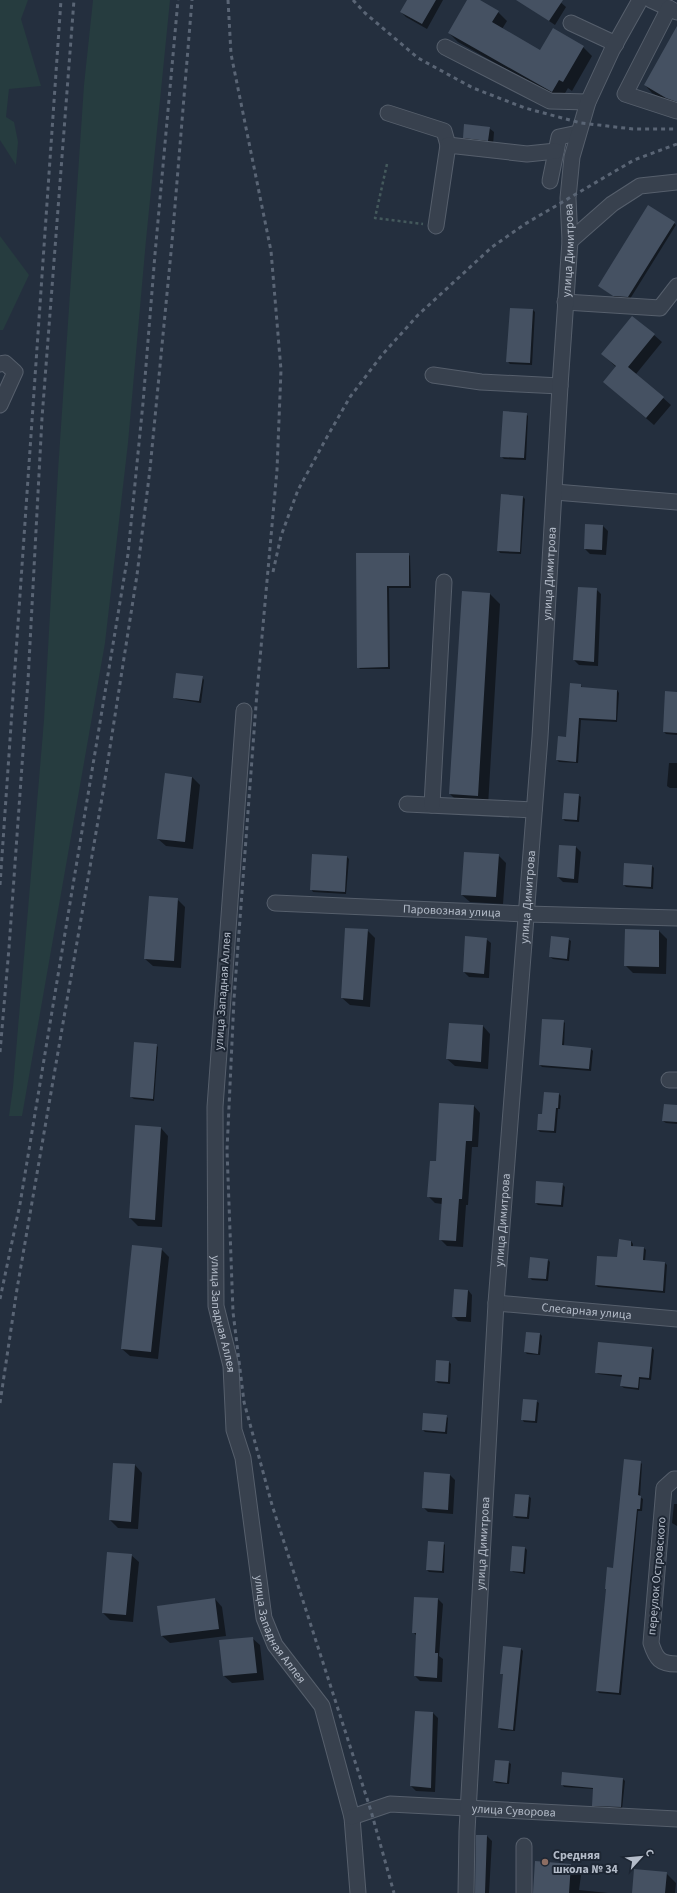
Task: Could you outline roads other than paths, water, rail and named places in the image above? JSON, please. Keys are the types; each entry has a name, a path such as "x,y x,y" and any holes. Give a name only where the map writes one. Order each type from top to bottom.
{"street":[{"name":"улица Димитрова","path":"466,1893 468,1809 496,1303 540,737 565,302 570,241 568,198 572,157 588,102 616,44 640,0"},
{"path":"651,0 673,10 625,94 677,111"},
{"path":"571,23 616,44"},
{"path":"445,46 550,102 588,102"},
{"path":"388,113 444,131 448,145 436,226"},
{"path":"550,181 559,137 578,133"},
{"path":"448,145 528,154 556,151"},
{"path":"570,241 612,204 640,186 677,182"},
{"path":"565,302 660,308 677,286"},
{"path":"0,364 5,363 15,372 0,405"},
{"path":"432,375 480,382 560,386"},
{"path":"554,492 677,502"},
{"path":"432,805 444,582"},
{"name":"улица Западная Аллея","path":"244,712 215,1107 216,1306 231,1366 234,1430 243,1458 264,1618 276,1645 322,1706 352,1818 358,1893"},
{"path":"407,804 534,810"},
{"name":"Паровозная улица","path":"275,902 526,914 677,918"},
{"name":"Слесарная улица","path":"496,1303 677,1319"},
{"name":"переулок Островского","path":"677,1479 664,1488 651,1643 655,1656 667,1664 677,1664"},
{"name":"улица Суворова","path":"352,1818 390,1804 677,1819"},
{"path":"524,1846 524,1893"}],"railway":[{"path":"0,885 61,0"},
{"path":"0,1052 28,681 42,418 74,0"},
{"path":"0,1299 20,1204 128,554 143,403 178,0"},
{"path":"0,1403 17,1289 103,792 137,575 150,469 172,242 192,0"},
{"path":"228,0 231,54 271,251 281,370 277,470 257,692 234,999 227,1150 233,1312 244,1402 272,1505 371,1811 394,1893"},
{"path":"353,0 365,13 418,58 473,88 525,108 581,123 633,129 677,129"},
{"path":"273,572 281,536 298,490 327,437 350,397 382,355 418,315 492,247 525,224 634,160 677,144"}],"place":[{"name":"Средняя школа № 34","path":"545,1862"}]}
